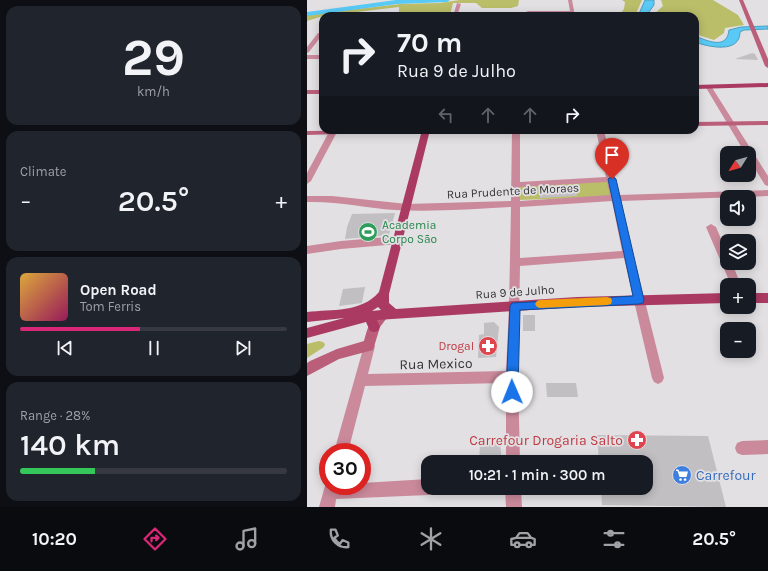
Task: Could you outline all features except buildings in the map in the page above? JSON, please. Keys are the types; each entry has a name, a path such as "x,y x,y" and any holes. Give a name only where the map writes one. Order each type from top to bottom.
{"main road":[{"path":"741,0 750,22 768,52"},
{"path":"747,0 756,23 756,33 768,66"},
{"path":"699,87 768,85"},
{"path":"307,92 319,92"},
{"path":"699,124 768,123"},
{"path":"307,133 319,132"},
{"path":"307,370 337,353 369,346 374,327 378,320 388,315 383,305 384,294 425,134"},
{"name":"Rua 9 de Julho","path":"307,333 367,313 384,294"},
{"name":"Rua 9 de Julho","path":"309,318 367,313 388,315 515,306 639,300 720,298"},
{"path":"756,298 768,298"},
{"path":"367,313 374,327"}],"street":[{"path":"570,0 573,12"},
{"path":"456,12 459,4"},
{"path":"307,51 319,35"},
{"path":"307,57 319,56"},
{"path":"708,86 744,146"},
{"path":"307,181 331,134"},
{"path":"513,455 512,377 516,262 516,134"},
{"path":"601,134 658,378"},
{"path":"756,164 768,183"},
{"path":"516,185 612,179"},
{"name":"Rua Prudente de Moraes","path":"307,199 317,198 406,208 515,205 616,198 768,193"},
{"path":"711,227 733,278"},
{"path":"307,250 341,245 398,240"},
{"path":"516,262 628,254"},
{"path":"343,443 369,346"},
{"name":"Rua Mexico","path":"360,380 512,377"},
{"path":"742,448 768,447"},
{"path":"371,492 421,488"},
{"path":"513,495 514,507"}],"green space":[{"path":"460,0 519,0 518,6 511,8 482,8 476,3 453,3 451,12 399,12 399,7 357,12 332,12 400,4 440,3"},
{"path":"622,0 642,0 637,12 621,12 624,9 625,2"},
{"path":"661,0 713,0 738,15 744,25 725,28 724,33 714,40 699,35 699,12 656,12 663,6"},
{"path":"319,14 319,17 307,21 307,15"},
{"path":"610,181 613,197 517,200 516,185"},
{"path":"319,341 325,344 324,347 307,358 307,344"}],"water":[{"path":"645,0 654,0 654,5 649,12 640,12"},
{"path":"768,26 768,29 744,30 740,32 739,39 735,44 729,46 715,47 699,43 699,38 711,42 721,42 725,40 729,30 741,27"}],"waterway":[{"path":"322,12 397,2 447,0"},
{"path":"307,14 319,12"}],"slow traffic":[{"path":"540,304 607,301"}],"place":[{"name":"Academia Corpo São","path":"368,232"},
{"name":"Drogal","path":"488,346"},
{"name":"Carrefour Drogaria Salto","path":"637,440"},
{"name":"Carrefour","path":"682,475"}],"route":[{"path":"512,392 515,306 639,300 612,179"}]}
